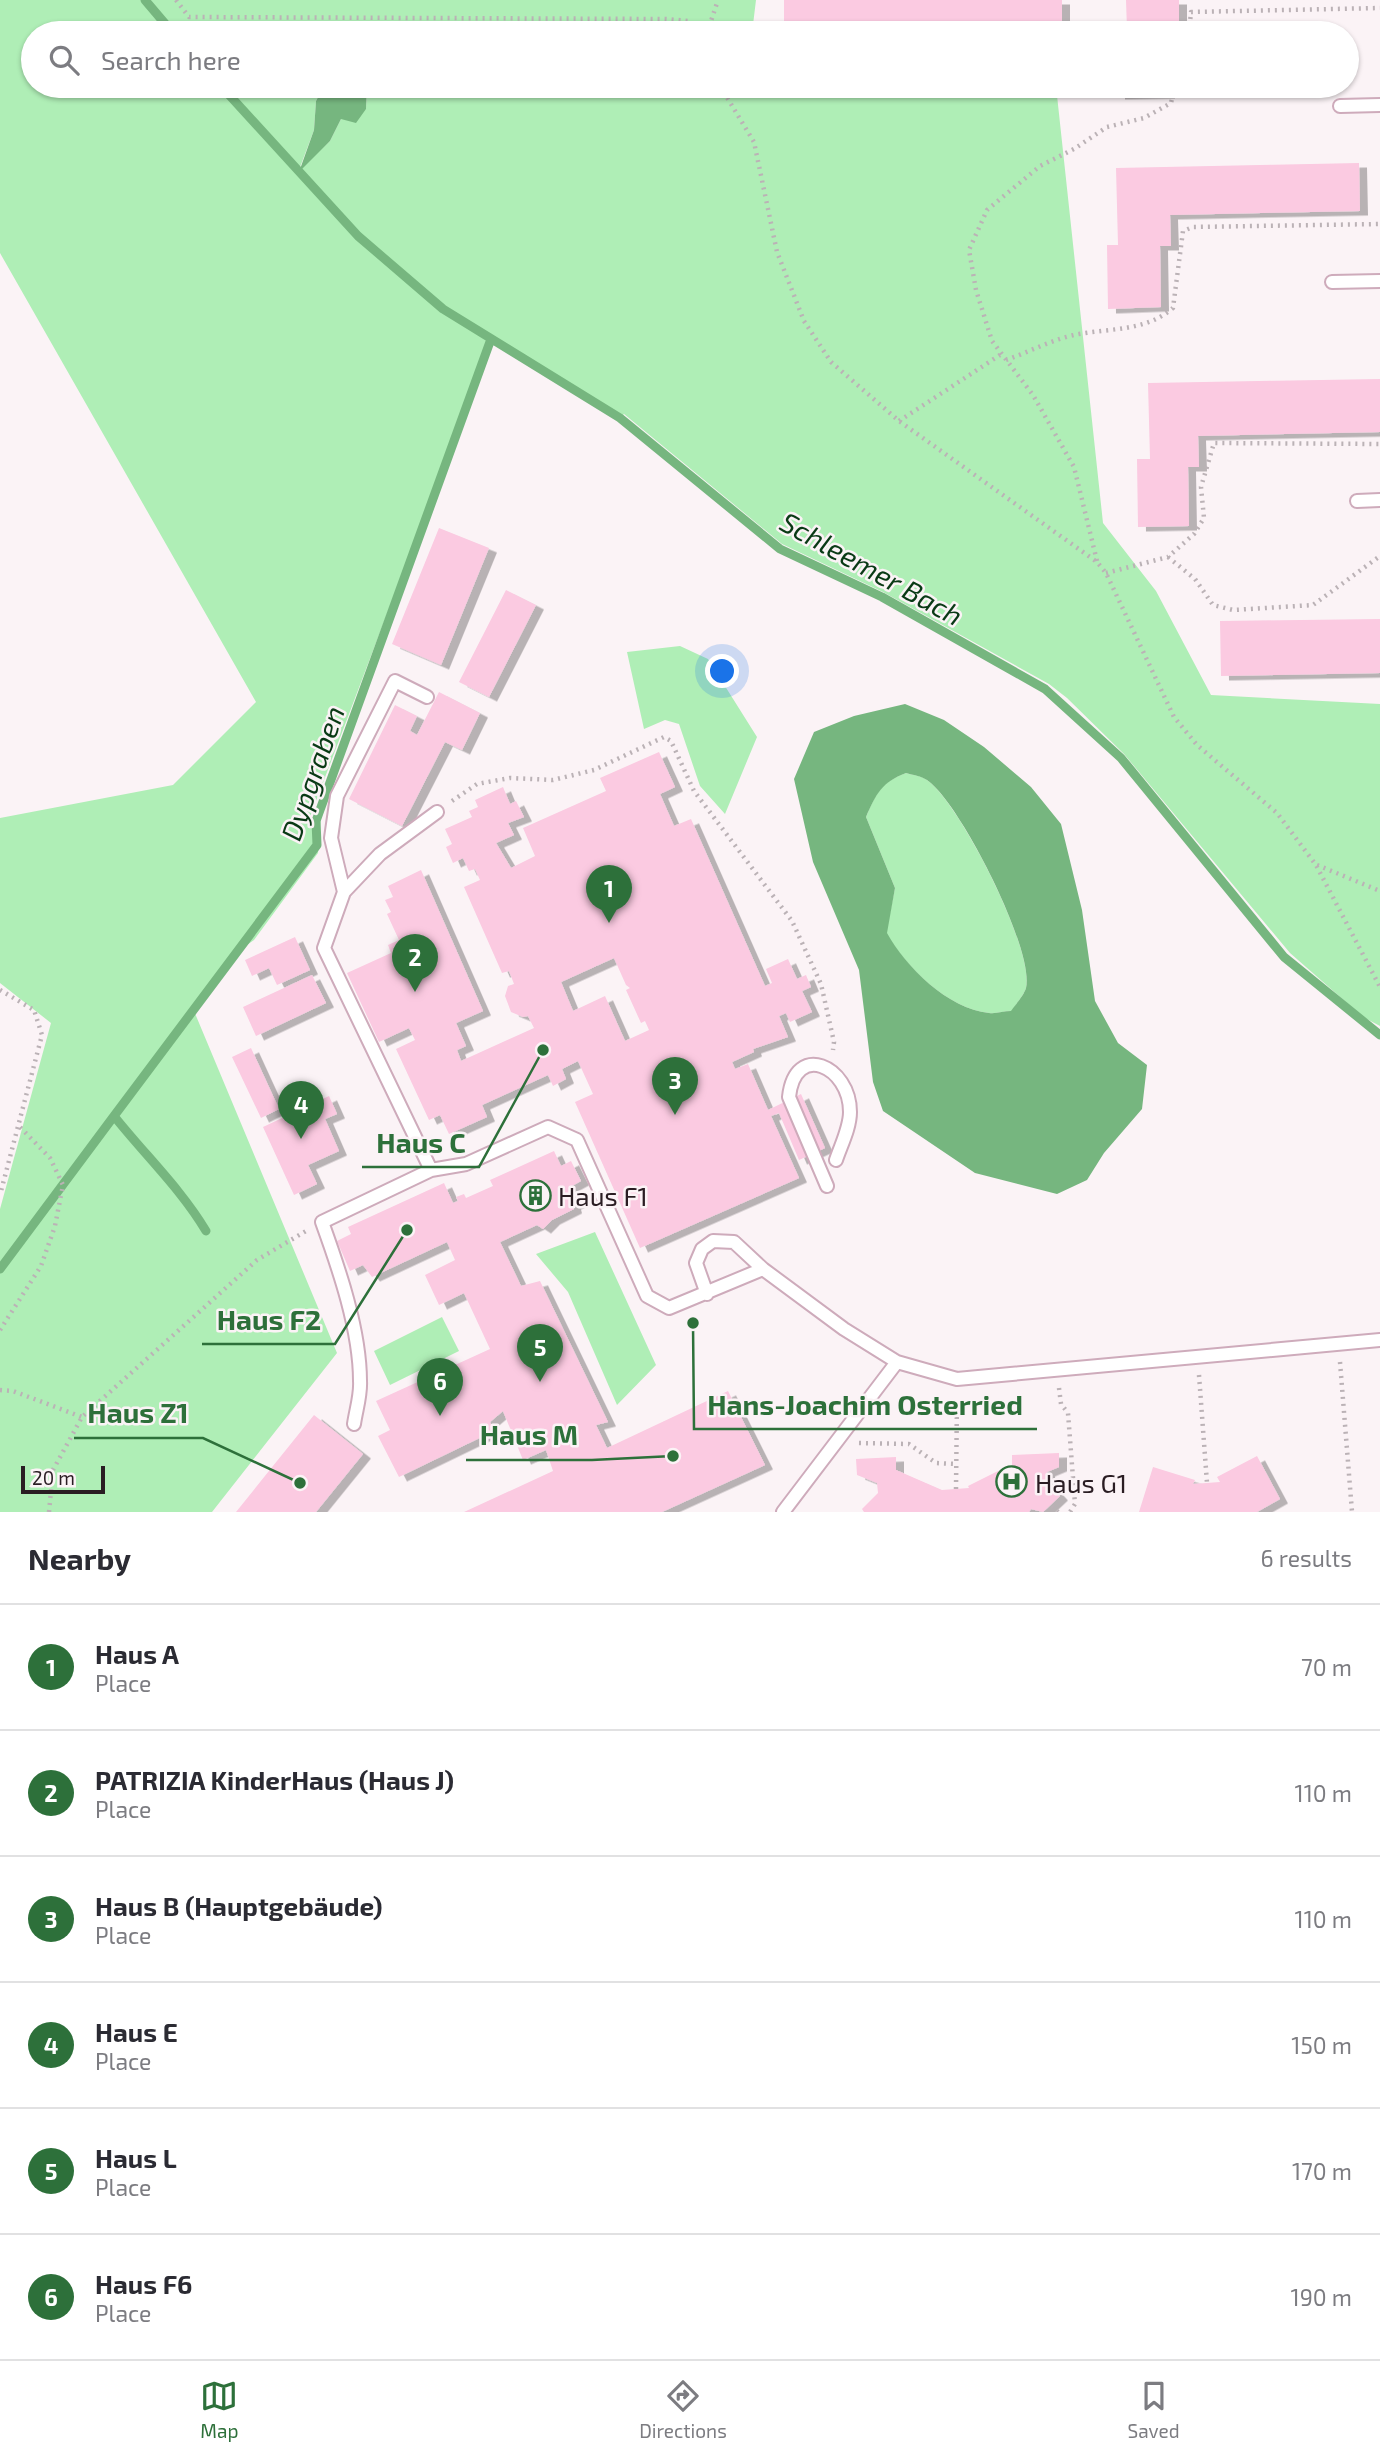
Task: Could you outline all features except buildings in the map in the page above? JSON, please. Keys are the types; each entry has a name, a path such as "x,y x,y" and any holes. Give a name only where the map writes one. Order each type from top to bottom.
{"lane":[{"path":"1340,106 1380,105"},
{"path":"1332,282 1380,281"},
{"path":"1357,501 1380,500"},
{"path":"344,892 331,838 337,796 395,681 428,697"},
{"path":"431,1170 324,948 344,892 380,854 437,812"},
{"path":"827,1186 789,1097 794,1078 803,1068 817,1065 830,1069 843,1083 850,1110 836,1160"},
{"path":"354,1424 360,1381 354,1340 344,1284 322,1222 431,1170 466,1164 548,1127 577,1140 647,1296 669,1308 763,1269"},
{"path":"707,1294 696,1262 702,1249 712,1241 734,1242 763,1269 844,1329 897,1362 957,1379 1380,1340"},
{"path":"783,1512 897,1362"}],"path":[{"path":"176,0 189,17 690,21"},
{"path":"710,21 718,0"},
{"path":"1190,21 1191,12 1380,8"},
{"path":"727,98 754,142 777,252 804,321 831,362 899,421 1097,562 1106,573 1174,717 1196,745 1277,813 1316,865 1380,987"},
{"path":"1097,562 1074,467 1057,432 992,341 976,290 970,250 987,210 1040,166 1074,149 1107,127 1143,118 1171,103 1172,98"},
{"path":"1006,360 1077,334 1117,330 1158,321 1173,308 1183,231 1193,227 1380,224"},
{"path":"899,421 1000,355"},
{"path":"1106,573 1168,557 1194,534 1204,518 1201,487 1214,443 1380,444"},
{"path":"1168,557 1195,579 1213,605 1233,610 1254,610 1313,606 1380,556"},
{"path":"437,812 477,784 510,778 553,780 594,770 664,737 671,741 694,791 792,921 812,960 826,999 834,1042 830,1069"},
{"path":"1316,865 1380,891"},
{"path":"0,990 34,1010 42,1035 0,1195"},
{"path":"0,1330 41,1266 55,1226 63,1185 50,1158 19,1126"},
{"path":"49,1512 53,1470 82,1417 257,1260 322,1222"},
{"path":"1339,1343 1352,1512"},
{"path":"1198,1356 1207,1483"},
{"path":"1057,1370 1061,1404 1068,1413 1075,1504 1070,1512"},
{"path":"956,1489 957,1379"},
{"path":"0,1390 13,1391 82,1417"},
{"path":"837,1440 909,1444 936,1463 956,1464"},
{"path":"1052,1506 1058,1512"}],"shaded area":[{"path":"0,0 756,0 753,21 21,21 21,98 318,98 314,130 299,170 330,141 341,119 366,109 366,98 1057,98 1103,523 1156,591 1211,695 1380,704 1380,1026 1363,1017 1290,953 1124,754 1049,684 883,592 782,544 624,414 619,418 491,339 310,817 321,817 318,853 254,940 237,952 194,1011 337,1353 212,1512 0,1512 0,1209 51,1023 0,983 0,818 173,785 256,702 0,253"},
{"path":"318,98 366,98 366,109 356,123 341,119 330,141 299,172 314,130"},
{"path":"680,646 708,659 757,737 725,814 700,786 679,724 665,720 644,729 627,652"},
{"path":"905,704 944,720 984,747 1031,787 1061,824 1082,910 1095,1001 1118,1043 1147,1065 1142,1109 1104,1153 1087,1180 1057,1194 975,1173 883,1111 873,1082 859,970 813,862 794,779 814,732 854,716","holes":["906,773 927,780 941,793 975,845 1007,911 1026,969 1026,988 1011,1011 992,1013 974,1010 943,995 916,972 887,933 895,888 866,817 885,785"]},
{"path":"906,773 925,779 941,794 975,845 1007,911 1026,969 1026,988 1012,1011 992,1013 974,1010 943,995 904,959 886,933 895,888 866,817 880,789"},
{"path":"595,1232 656,1365 617,1405 568,1292 536,1254"},
{"path":"442,1317 459,1351 390,1385 374,1351"}],"waterway":[{"name":"Schleemer Bach","path":"145,0 163,21"},
{"name":"Schleemer Bach","path":"232,98 358,236 443,309 620,418 780,549 882,597 1045,689 1121,758 1284,957 1380,1035"},
{"name":"Dypgraben","path":"206,1231 174,1186 114,1116 317,845 316,821 491,339"},
{"path":"0,1269 114,1116"}],"place":[{"name":"Haus A","path":"609,923"},
{"name":"PATRIZIA KinderHaus (Haus J)","path":"415,992"},
{"name":"Haus C","path":"543,1050"},
{"name":"Haus B (Hauptgebäude)","path":"675,1115"},
{"name":"Haus E","path":"301,1139"},
{"name":"Haus F1","path":"535,1195"},
{"name":"Haus F2","path":"407,1230"},
{"name":"Hans-Joachim Osterried","path":"693,1323"},
{"name":"Haus L","path":"540,1382"},
{"name":"Haus F6","path":"440,1416"},
{"name":"Haus M","path":"673,1456"},
{"name":"Haus G1","path":"1012,1482"},
{"name":"Haus Z1","path":"300,1483"}]}
